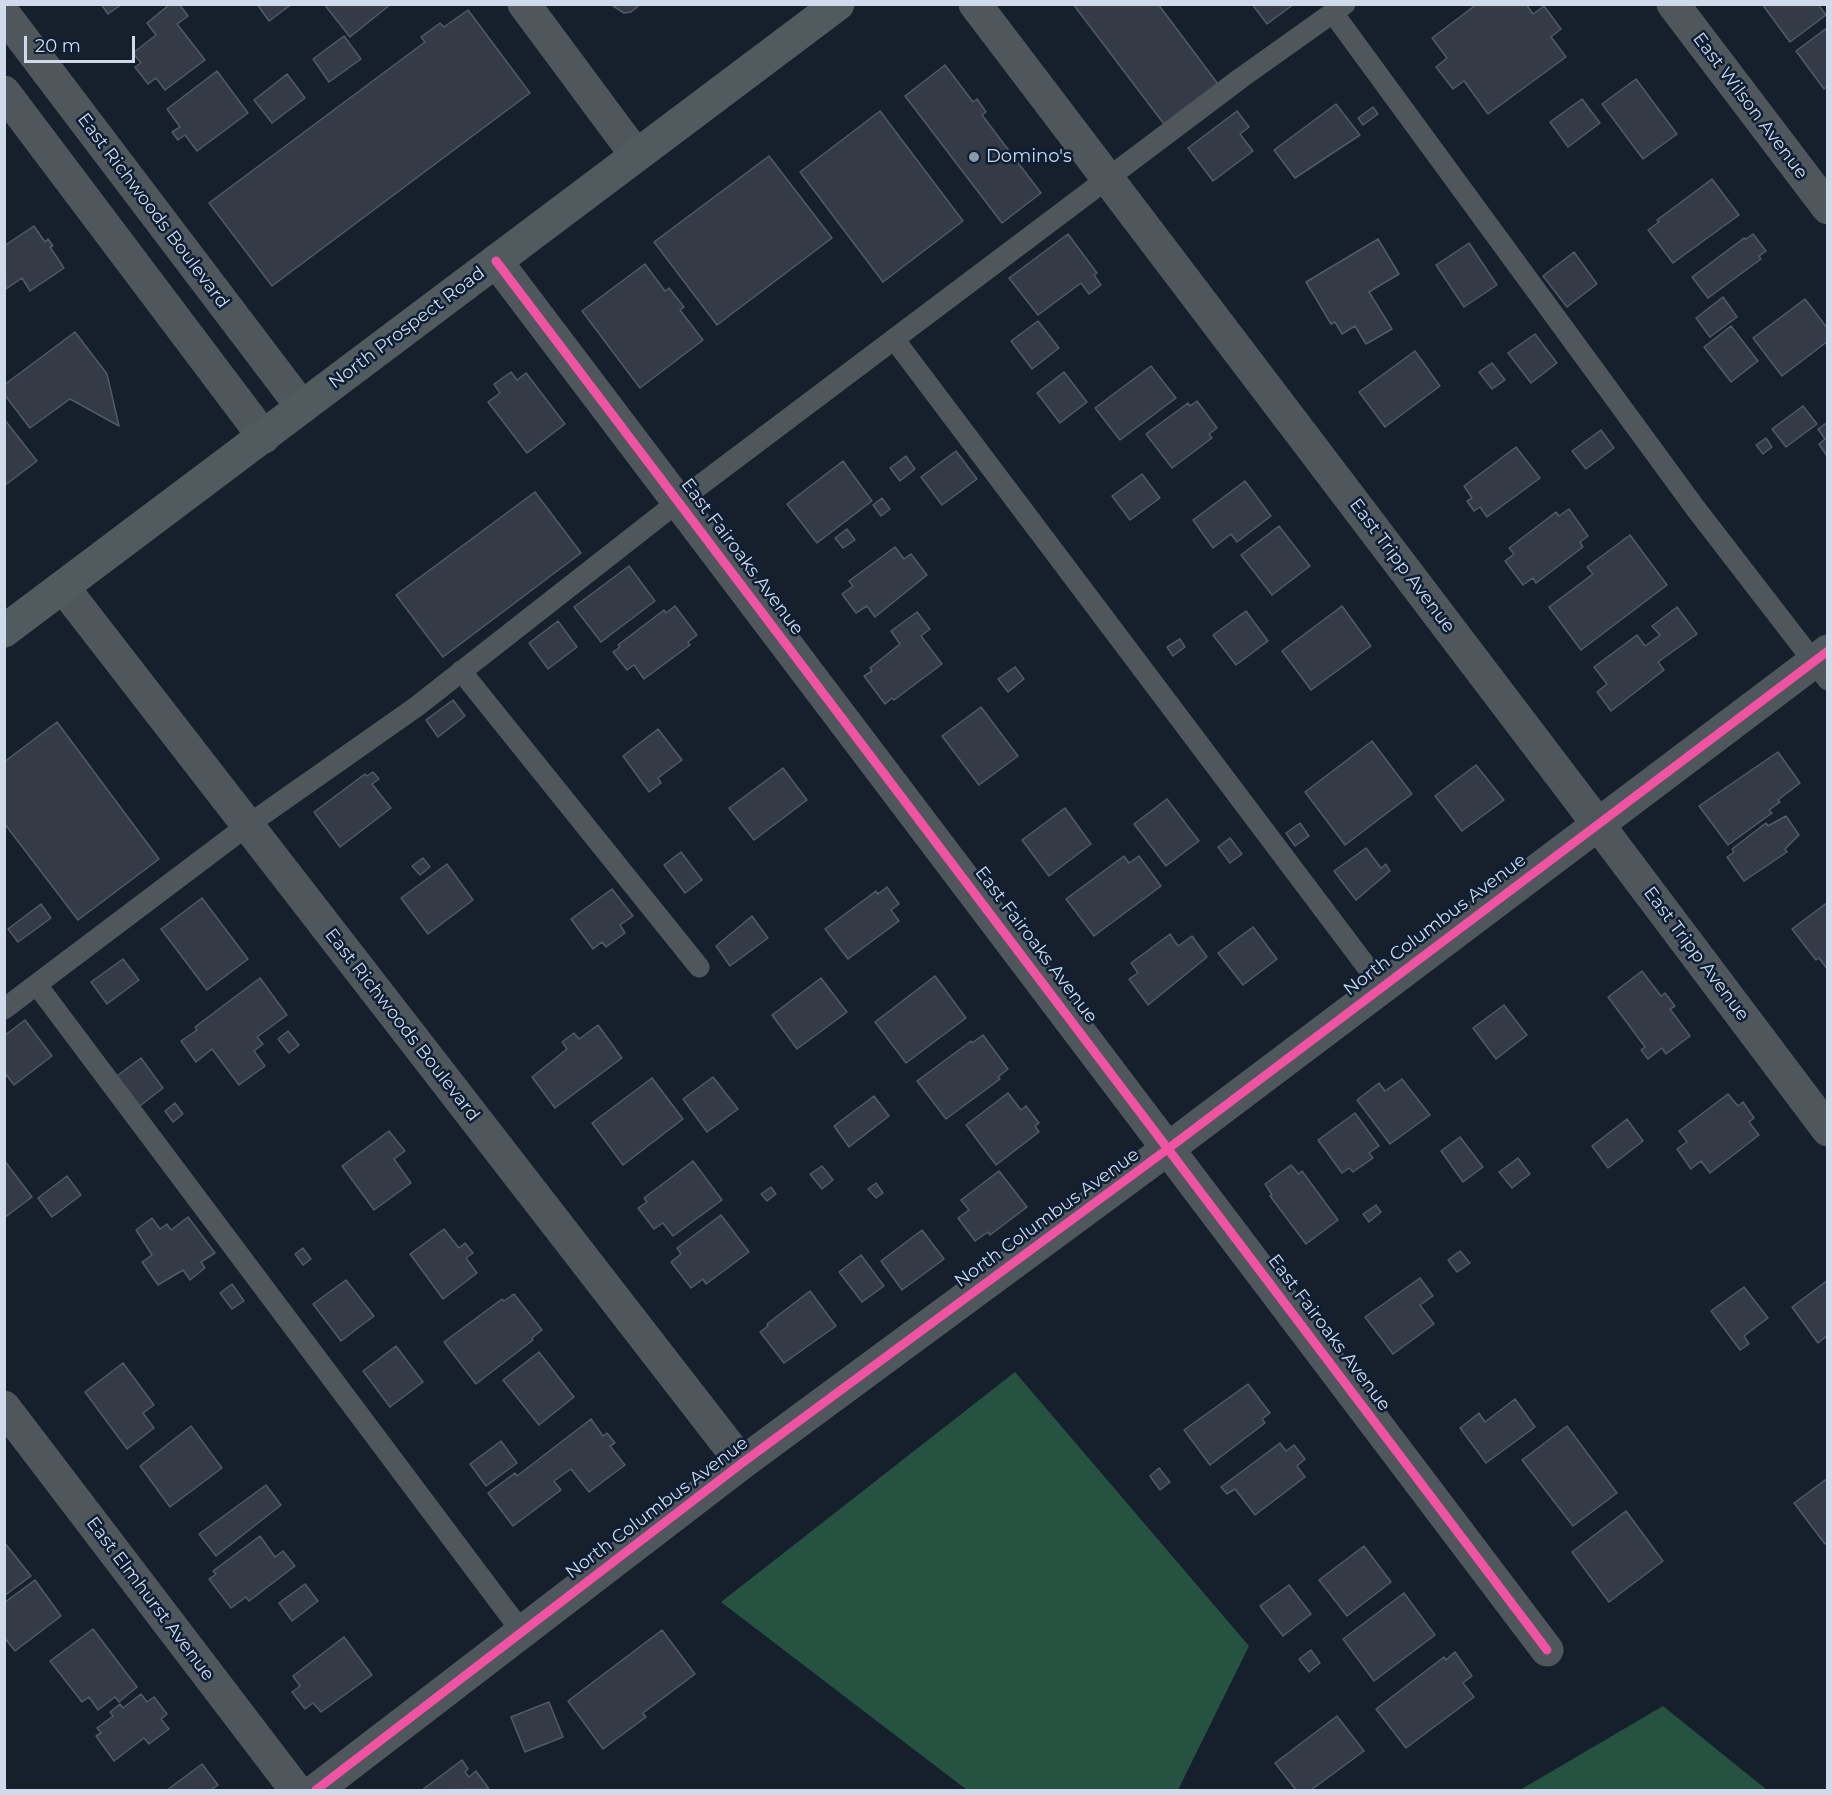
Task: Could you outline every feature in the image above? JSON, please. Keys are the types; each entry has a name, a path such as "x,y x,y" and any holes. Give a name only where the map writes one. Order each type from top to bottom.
{"main road":[{"name":"North Prospect Road","path":"4,631 838,4"}],"street":[{"path":"524,4 636,154"},
{"name":"East Tripp Avenue","path":"975,4 1598,823 1827,1130"},
{"name":"East Wilson Avenue","path":"1673,4 1827,208"},
{"name":"East Richwoods Boulevard","path":"4,14 302,407"},
{"path":"4,92 264,437"},
{"name":"East Fairoaks Avenue","path":"496,261 1547,1650"},
{"name":"East Richwoods Boulevard","path":"63,587 742,1463"},
{"name":"North Columbus Avenue","path":"316,1791 742,1463 1169,1148 1598,823 1823,664"},
{"name":"East Elmhurst Avenue","path":"4,1407 296,1791"}],"lane":[{"path":"4,1009 248,825 416,707 679,501 1107,179 1339,9 1696,509 1823,664"},
{"path":"894,339 1382,987"},
{"path":"461,671 699,967"},
{"path":"37,985 522,1632"}],"green space":[{"path":"1015,1372 1249,1646 1178,1790 967,1790 721,1602"},
{"path":"1663,1706 1767,1790 1520,1790"}],"building":[{"path":"101,4 122,4 108,14"},
{"path":"170,4 179,4 188,16 177,24 205,60 165,90 156,78 148,84 135,67 141,63 133,53 156,35 147,23"},
{"path":"257,4 292,4 269,21"},
{"path":"324,4 391,4 350,37"},
{"path":"610,4 641,4 631,12 624,13"},
{"path":"1073,4 1158,4 1218,84 1164,124"},
{"path":"1252,4 1294,4 1267,24"},
{"path":"1477,4 1526,4 1533,14 1544,6 1561,29 1551,37 1566,57 1488,114 1464,81 1453,89 1436,67 1447,58 1432,38"},
{"path":"1762,4 1818,4 1826,15 1790,42"},
{"path":"468,10 530,93 272,286 209,203 425,42 421,37 440,23 444,27"},
{"path":"1828,27 1828,86 1824,89 1796,51"},
{"path":"344,36 361,59 329,82 313,59"},
{"path":"945,65 973,102 977,99 986,112 982,115 1041,193 1002,223 905,96"},
{"path":"217,71 248,113 197,151 185,135 178,140 172,132 180,127 167,109"},
{"path":"287,74 305,98 272,123 254,100"},
{"path":"1636,79 1677,134 1643,159 1602,104"},
{"path":"1582,99 1600,123 1568,147 1550,122"},
{"path":"1336,104 1360,135 1295,178 1274,150"},
{"path":"1373,107 1378,114 1363,125 1358,118"},
{"path":"880,111 963,221 883,282 800,172"},
{"path":"1237,111 1249,127 1240,134 1253,151 1213,181 1188,148"},
{"path":"769,156 832,238 717,325 654,242"},
{"path":"1712,179 1739,215 1673,263 1648,230 1659,222 1657,220"},
{"path":"34,226 45,242 48,239 53,246 50,247 64,268 30,291 22,278 6,289 4,246"},
{"path":"1068,234 1097,273 1094,275 1101,285 1089,294 1081,283 1038,315 1009,278"},
{"path":"1753,234 1766,251 1759,256 1761,259 1708,298 1692,277 1744,238"},
{"path":"1378,239 1399,274 1369,292 1392,329 1366,344 1355,326 1342,334 1335,322 1331,324 1306,282"},
{"path":"1469,243 1497,285 1464,307 1436,265"},
{"path":"1574,252 1597,284 1567,307 1543,276"},
{"path":"645,264 665,291 669,288 684,307 680,310 703,340 640,388 582,311"},
{"path":"1723,297 1737,317 1710,337 1696,318"},
{"path":"1805,299 1828,329 1828,341 1782,376 1753,338"},
{"path":"1038,321 1059,348 1032,369 1011,341"},
{"path":"1731,326 1758,361 1731,382 1704,347"},
{"path":"75,332 107,374 119,426 70,399 30,428 4,394 4,385"},
{"path":"1535,334 1557,363 1531,383 1508,353"},
{"path":"1415,351 1440,386 1385,427 1359,392"},
{"path":"1492,363 1505,380 1492,389 1479,372"},
{"path":"1151,366 1176,398 1120,440 1095,408"},
{"path":"511,372 517,380 526,373 565,424 527,453 488,402 500,393 494,384"},
{"path":"1064,372 1087,402 1060,423 1037,393"},
{"path":"1197,401 1217,428 1209,434 1212,438 1172,468 1146,434 1188,403 1190,406"},
{"path":"1803,406 1817,424 1786,447 1772,429"},
{"path":"4,419 37,461 4,486"},
{"path":"1828,422 1827,456 1819,444 1825,439 1818,429"},
{"path":"1601,430 1614,448 1586,469 1572,451"},
{"path":"1766,438 1772,447 1763,454 1756,445"},
{"path":"1516,447 1540,478 1487,517 1480,507 1474,511 1467,501 1472,498 1464,486"},
{"path":"956,451 977,479 942,505 921,477"},
{"path":"906,456 915,469 900,481 890,468"},
{"path":"843,461 872,501 817,543 787,504"},
{"path":"1142,474 1160,498 1130,520 1112,496"},
{"path":"1245,481 1271,516 1237,542 1231,534 1213,548 1193,520"},
{"path":"535,492 581,553 443,657 396,595"},
{"path":"882,498 890,509 881,516 873,505"},
{"path":"1569,509 1588,536 1580,542 1583,547 1536,583 1533,578 1523,585 1505,561 1514,554 1509,548 1556,512 1559,516"},
{"path":"1279,526 1310,566 1272,595 1241,555"},
{"path":"847,529 855,540 843,548 835,538"},
{"path":"1630,535 1667,585 1581,650 1549,607 1593,574 1587,567"},
{"path":"895,547 904,559 911,554 927,575 875,617 867,606 856,613 842,594 853,586 849,581"},
{"path":"629,566 655,601 601,642 574,607"},
{"path":"675,606 697,635 688,642 690,645 644,679 634,665 627,670 613,652 620,647 618,645 664,610 666,613"},
{"path":"1342,606 1371,646 1311,690 1282,651"},
{"path":"1677,607 1697,634 1658,662 1664,670 1611,711 1597,692 1607,684 1594,667 1637,635 1645,646 1660,635 1652,626"},
{"path":"1246,611 1268,641 1236,665 1213,635"},
{"path":"917,612 930,629 921,636 942,664 894,700 892,698 885,704 864,676 872,671 870,668 900,644 891,631"},
{"path":"558,621 577,647 548,669 529,643"},
{"path":"1180,639 1185,647 1173,656 1167,647"},
{"path":"1015,667 1024,679 1008,692 998,679"},
{"path":"453,700 465,716 438,737 426,720"},
{"path":"981,707 1018,756 979,785 942,736"},
{"path":"57,722 159,859 78,920 4,823 4,762"},
{"path":"658,729 682,760 658,778 661,783 649,792 623,756"},
{"path":"1372,741 1412,794 1345,845 1305,792"},
{"path":"1778,752 1800,783 1778,800 1780,802 1769,810 1772,813 1728,845 1699,806"},
{"path":"1476,765 1504,800 1462,831 1435,796"},
{"path":"783,768 807,800 754,840 729,808"},
{"path":"373,772 379,779 372,784 391,808 340,847 314,812 365,774 367,776"},
{"path":"1167,799 1199,841 1166,866 1134,824"},
{"path":"1065,808 1091,844 1049,876 1022,840"},
{"path":"1786,816 1799,835 1785,849 1787,852 1744,881 1727,857 1734,852 1732,849 1766,823 1768,826"},
{"path":"1300,823 1309,836 1295,846 1286,833"},
{"path":"1230,838 1242,854 1230,863 1218,847"},
{"path":"1366,848 1381,868 1386,864 1390,871 1356,900 1334,871"},
{"path":"681,852 702,880 685,893 664,865"},
{"path":"1124,856 1129,863 1139,856 1161,886 1094,936 1066,899"},
{"path":"423,858 430,867 420,875 412,866"},
{"path":"447,864 473,900 428,934 401,898"},
{"path":"887,887 899,904 891,910 899,921 848,959 825,929 876,891 878,894"},
{"path":"612,889 633,916 620,925 625,933 606,947 602,942 593,949 571,919"},
{"path":"202,898 248,959 207,990 161,929"},
{"path":"1828,902 1828,970 1819,958 1816,960 1792,929"},
{"path":"41,904 51,918 18,942 8,929"},
{"path":"752,916 768,938 730,966 716,946"},
{"path":"1253,927 1277,959 1243,985 1218,953"},
{"path":"1170,934 1178,946 1192,936 1207,957 1148,1005 1129,979 1138,973 1131,963"},
{"path":"123,959 139,980 107,1004 91,982"},
{"path":"1642,971 1661,996 1665,993 1675,1006 1670,1009 1690,1036 1666,1054 1662,1048 1648,1059 1641,1050 1645,1047 1608,997"},
{"path":"935,976 966,1018 906,1063 875,1022"},
{"path":"260,978 287,1015 257,1037 263,1044 254,1051 265,1066 239,1085 212,1049 196,1062 181,1041 197,1030 195,1027"},
{"path":"821,978 847,1012 797,1049 772,1015"},
{"path":"1504,1005 1527,1035 1496,1059 1473,1028"},
{"path":"25,1020 52,1056 14,1085 4,1072 4,1036"},
{"path":"598,1025 622,1058 555,1108 532,1077 567,1049 562,1042 574,1033 579,1039"},
{"path":"288,1031 299,1045 289,1053 278,1039"},
{"path":"983,1035 1008,1069 998,1077 1000,1079 946,1119 917,1081 971,1041 972,1043"},
{"path":"141,1058 163,1088 136,1109 114,1078"},
{"path":"713,1077 738,1109 707,1132 683,1099"},
{"path":"652,1078 683,1119 623,1165 592,1123"},
{"path":"1402,1079 1430,1115 1390,1144 1357,1100 1379,1083 1385,1091"},
{"path":"1008,1093 1021,1110 1026,1106 1039,1123 1035,1126 1039,1132 996,1165 966,1125"},
{"path":"1728,1094 1738,1106 1743,1102 1754,1118 1749,1122 1759,1135 1710,1173 1701,1161 1691,1169 1677,1149 1687,1142 1679,1131"},
{"path":"874,1096 889,1116 849,1147 834,1126"},
{"path":"175,1103 183,1114 173,1122 165,1111"},
{"path":"1355,1113 1379,1146 1369,1153 1373,1158 1353,1172 1349,1168 1342,1173 1318,1140"},
{"path":"1627,1119 1643,1141 1608,1168 1592,1146"},
{"path":"389,1131 405,1151 394,1159 411,1183 374,1210 342,1166"},
{"path":"1460,1137 1483,1167 1463,1182 1441,1151"},
{"path":"1518,1158 1530,1174 1512,1188 1499,1172"},
{"path":"4,1160 32,1197 4,1218"},
{"path":"693,1161 722,1200 673,1236 663,1223 654,1229 638,1208 647,1202 644,1198"},
{"path":"1291,1165 1299,1174 1302,1171 1338,1220 1306,1244 1270,1196 1272,1195 1265,1184"},
{"path":"822,1166 833,1180 822,1189 810,1174"},
{"path":"999,1171 1027,1207 990,1235 988,1232 975,1241 958,1218 969,1210 961,1200"},
{"path":"67,1176 81,1195 52,1217 38,1198"},
{"path":"876,1183 883,1193 876,1198 868,1189"},
{"path":"771,1187 776,1194 767,1201 761,1194"},
{"path":"1376,1205 1381,1212 1369,1222 1363,1214"},
{"path":"721,1215 749,1252 706,1284 703,1279 691,1288 671,1262 681,1254 677,1248"},
{"path":"188,1217 215,1253 201,1262 205,1268 190,1280 183,1270 158,1285 142,1262 152,1255 136,1230 152,1218 160,1229 167,1224 171,1230"},
{"path":"444,1229 459,1248 465,1243 473,1253 466,1258 477,1273 443,1299 410,1254"},
{"path":"922,1230 944,1259 902,1290 881,1261"},
{"path":"303,1248 311,1259 303,1265 295,1254"},
{"path":"1460,1251 1470,1263 1457,1272 1448,1260"},
{"path":"861,1255 884,1286 862,1302 839,1272"},
{"path":"1420,1278 1433,1296 1420,1305 1434,1324 1393,1354 1365,1317"},
{"path":"346,1280 374,1316 341,1341 313,1304"},
{"path":"1828,1280 1828,1335 1818,1343 1792,1307"},
{"path":"232,1284 244,1301 232,1309 220,1293"},
{"path":"1744,1287 1768,1318 1744,1336 1749,1344 1740,1350 1711,1311"},
{"path":"810,1291 836,1326 784,1363 760,1332"},
{"path":"514,1294 542,1330 532,1338 533,1340 476,1384 444,1342 502,1299 504,1301"},
{"path":"396,1346 423,1382 390,1407 363,1371"},
{"path":"539,1352 574,1397 539,1425 503,1380"},
{"path":"123,1363 154,1405 143,1413 154,1428 127,1449 85,1392"},
{"path":"1248,1384 1270,1413 1262,1419 1265,1423 1210,1465 1184,1430"},
{"path":"1515,1399 1535,1427 1486,1463 1460,1428 1479,1413 1485,1422"},
{"path":"591,1419 603,1436 607,1433 615,1443 610,1446 625,1465 589,1492 571,1469 554,1481 561,1490 513,1526 488,1493 515,1473 517,1476"},
{"path":"191,1426 222,1468 170,1507 140,1466"},
{"path":"1567,1426 1617,1493 1573,1526 1522,1460"},
{"path":"501,1441 517,1463 486,1486 470,1464"},
{"path":"1280,1443 1286,1451 1294,1445 1305,1459 1297,1466 1305,1477 1255,1515 1235,1489 1227,1494 1221,1487"},
{"path":"1159,1468 1170,1482 1160,1490 1150,1476"},
{"path":"1828,1478 1828,1542 1825,1544 1794,1503"},
{"path":"266,1485 281,1505 216,1556 199,1534"},
{"path":"1626,1511 1663,1561 1609,1602 1572,1552"},
{"path":"260,1536 275,1557 283,1551 295,1566 249,1601 246,1597 231,1608 209,1579 216,1574 213,1571"},
{"path":"4,1542 31,1576 4,1596"},
{"path":"1364,1546 1391,1582 1347,1616 1319,1580"},
{"path":"35,1580 61,1616 15,1651 4,1637 4,1603"},
{"path":"305,1584 318,1601 292,1621 279,1603"},
{"path":"1289,1585 1311,1614 1283,1636 1260,1606"},
{"path":"1404,1593 1435,1635 1374,1681 1343,1639"},
{"path":"93,1629 137,1687 119,1702 115,1697 98,1710 89,1697 82,1702 50,1661"},
{"path":"662,1630 695,1674 643,1713 646,1717 603,1749 568,1701"},
{"path":"344,1637 372,1675 321,1712 313,1703 305,1709 292,1692 300,1686 293,1676"},
{"path":"1311,1650 1320,1663 1309,1672 1299,1659"},
{"path":"1455,1652 1472,1676 1463,1683 1474,1697 1406,1748 1376,1709 1444,1657 1446,1660"},
{"path":"141,1694 147,1702 154,1697 167,1714 161,1719 169,1729 149,1744 144,1738 114,1761 96,1736 101,1733 97,1728 113,1716 110,1712 120,1704 123,1708"},
{"path":"549,1702 563,1737 525,1752 511,1717"},
{"path":"1337,1716 1364,1751 1311,1790 1296,1790 1275,1763"},
{"path":"462,1760 468,1769 465,1772 469,1777 476,1771 489,1789 422,1790"},
{"path":"202,1764 218,1785 211,1790 167,1790"}],"cycle path":[{"path":"496,261 1547,1650"},
{"path":"316,1790 742,1463 1169,1148 1828,651"}],"place":[{"name":"Domino's","path":"974,157"}]}
